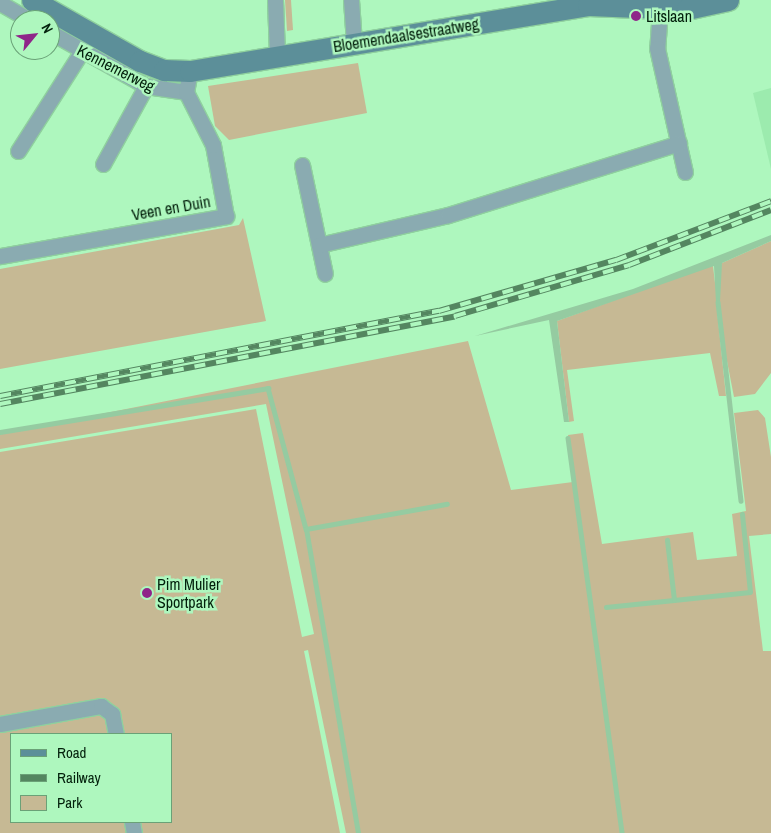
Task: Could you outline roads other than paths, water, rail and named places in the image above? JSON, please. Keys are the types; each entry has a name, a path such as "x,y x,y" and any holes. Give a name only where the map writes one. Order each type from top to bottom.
{"street":[{"name":"Kennemerweg","path":"32,0 164,70"},
{"path":"275,0 277,55"},
{"path":"351,0 354,43"},
{"name":"Bloemendaalsestraatweg","path":"164,70 190,71 277,55 588,5 648,5 687,9 728,0"},
{"path":"0,3 12,10"},
{"path":"648,5 685,172"},
{"name":"Kennemerweg","path":"60,38 146,86 186,92"},
{"path":"18,151 82,51"},
{"path":"186,92 190,71"},
{"path":"103,164 146,86"},
{"name":"Veen en Duin","path":"0,256 226,216 213,145 186,92"},
{"path":"319,246 448,215 679,143"},
{"path":"302,165 325,274"},
{"path":"0,724 101,706 112,714 116,733"}],"waterway":[{"path":"718,302 741,501"},
{"path":"0,432 268,388 306,529"},
{"path":"568,438 622,833"},
{"path":"358,833 306,529 447,504"},
{"path":"674,600 750,592 742,514"},
{"path":"606,607 674,600 667,540"}],"railway":[{"path":"0,396 439,311 616,260 771,201"},
{"path":"0,404 455,316 629,265 771,210"}],"place":[{"name":"Litslaan","path":"636,16"},
{"name":"Pim Mulier Sportpark","path":"147,593"}]}
